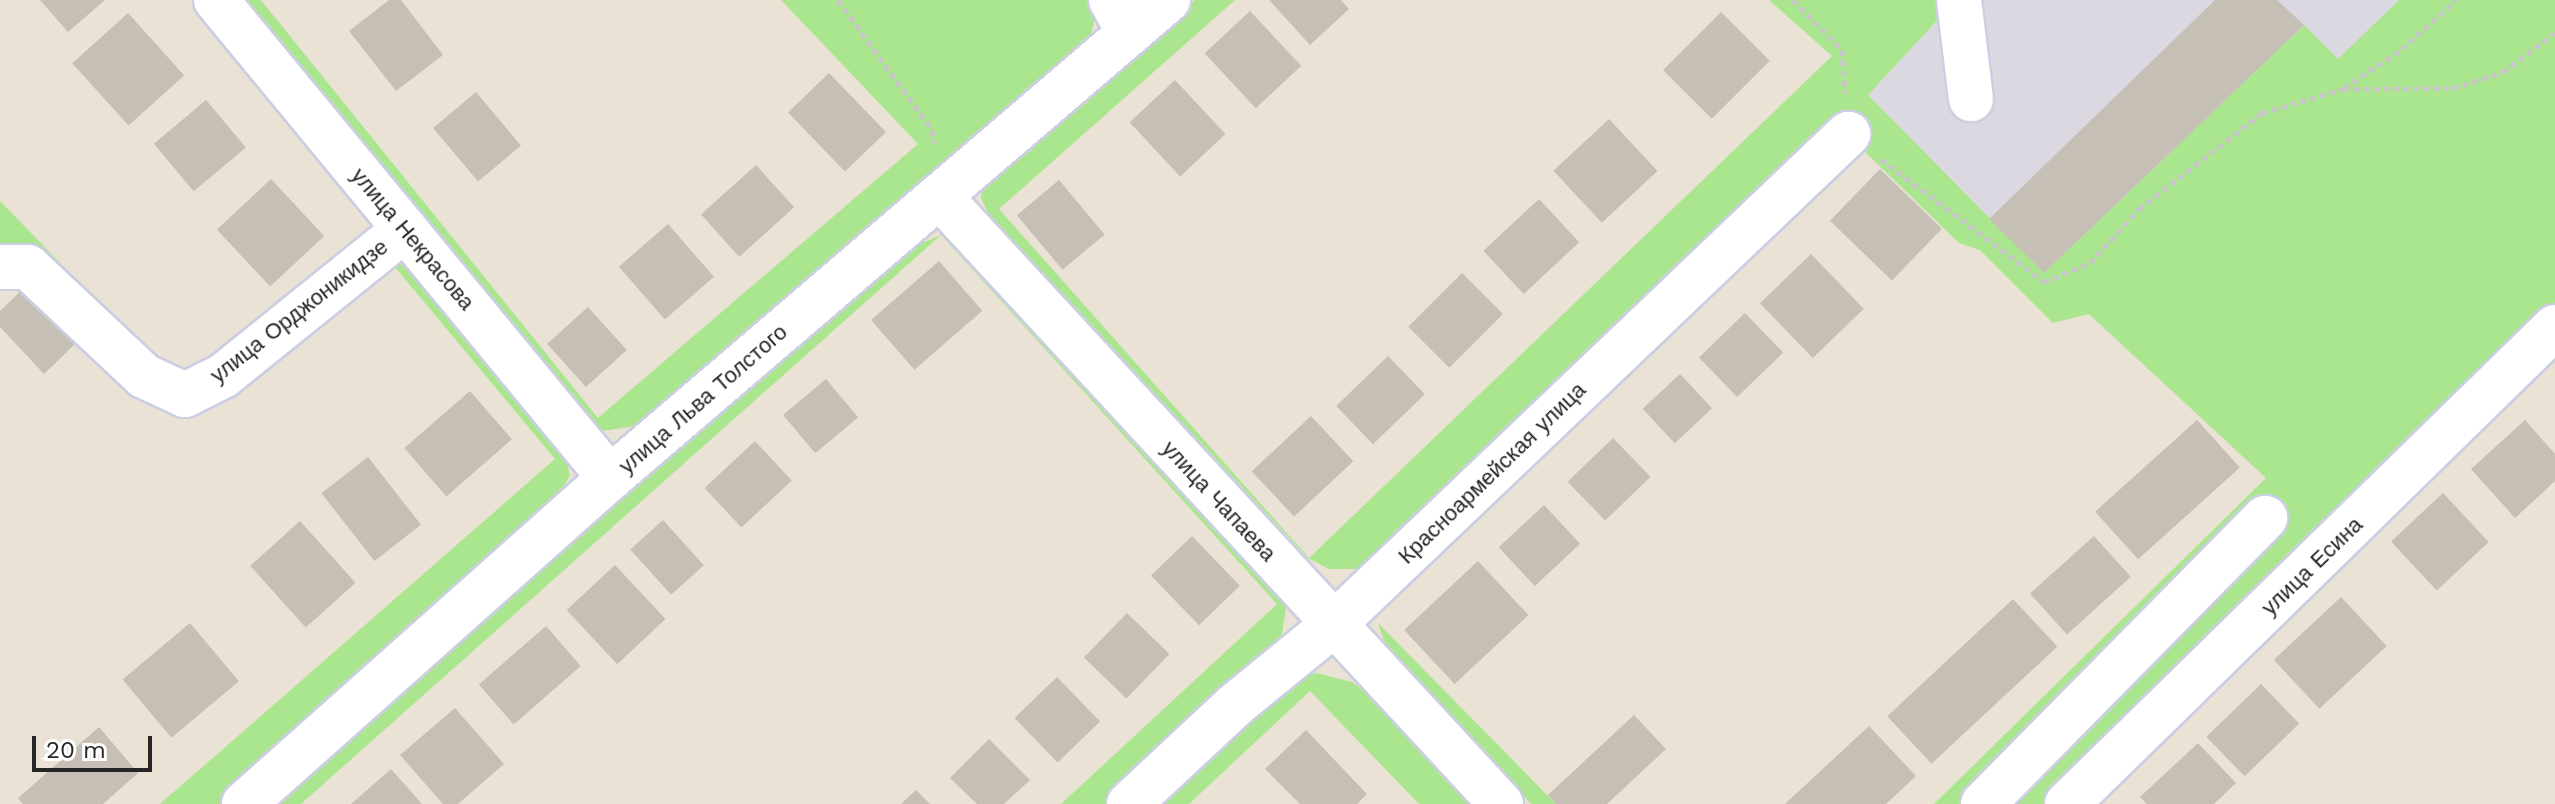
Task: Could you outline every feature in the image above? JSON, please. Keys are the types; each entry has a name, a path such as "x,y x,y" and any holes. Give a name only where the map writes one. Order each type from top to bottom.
{"street":[{"name":"улица Некрасова","path":"216,0 610,478"},
{"name":"улица Льва Толстого","path":"244,804 610,478 939,196 1120,17 1168,0"},
{"path":"1959,0 1971,99"},
{"name":"Красноармейская улица","path":"1129,804 1333,625 1848,134"},
{"name":"улица Чапаева","path":"939,196 1501,804"},
{"name":"улица Орджоникидзе","path":"0,267 28,267 144,376 185,395 223,376 405,229"},
{"name":"улица Есина","path":"2067,804 2555,327"},
{"path":"1983,804 2265,518"}],"path":[{"path":"838,0 932,130 939,196"},
{"path":"1793,0 1842,50 1848,134 2044,282 2090,263 2139,209 2262,113 2343,89 2453,88 2503,72 2555,33"},
{"path":"2343,89 2402,49 2456,0"}],"shaded area":[{"path":"1942,0 2555,0 2302,511 2044,273 1868,95 1944,13"}],"green space":[{"path":"235,0 261,0 598,418 918,144 781,0 1093,0 1097,8 1090,40 635,426 603,431 585,422"},
{"path":"1195,0 1235,0 999,209 1309,558 1832,56 1769,0 1942,0 1944,13 1868,95 2044,273 2304,25 2338,59 2399,0 2555,0 2555,311 2047,804 1934,804 2266,478 2089,314 2053,323 1980,250 1959,243 1862,149 1842,112 1360,569 1329,569 1308,558 989,215 981,198 983,179"},
{"path":"0,201 168,374 0,251"},
{"path":"941,235 961,240 1287,601 1282,634 1258,667 1110,804 1061,804 1277,604"},
{"path":"941,235 301,804 273,804 621,493 905,250"},
{"path":"406,256 563,449 570,475 551,510 221,804 160,804 555,459 394,266"},
{"path":"1378,623 1556,804 1531,804 1385,644"},
{"path":"1317,673 1352,682 1374,698 1477,804 1419,804 1310,691 1189,804 1147,804 1285,680"}],"building":[{"path":"40,0 105,0 68,32"},
{"path":"389,0 401,0 443,55 396,91 349,31"},
{"path":"1269,0 1341,0 1349,9 1310,45"},
{"path":"2215,0 2277,0 2304,25 2044,273 1989,219"},
{"path":"1250,11 1301,66 1256,108 1205,53"},
{"path":"1721,12 1770,61 1712,119 1663,70"},
{"path":"128,13 184,75 128,126 72,63"},
{"path":"829,73 886,132 845,172 788,113"},
{"path":"1175,80 1225,134 1180,176 1130,122"},
{"path":"476,92 521,146 478,182 433,128"},
{"path":"206,100 246,147 194,191 154,144"},
{"path":"1609,119 1657,171 1602,223 1553,171"},
{"path":"756,165 794,207 739,257 701,215"},
{"path":"1880,169 1942,229 1892,281 1830,221"},
{"path":"271,179 324,236 270,287 217,229"},
{"path":"1059,180 1105,234 1063,270 1017,215"},
{"path":"1539,199 1579,242 1524,294 1483,251"},
{"path":"668,224 714,277 665,319 619,267"},
{"path":"1811,254 1864,309 1813,358 1760,303"},
{"path":"939,261 982,311 914,370 871,320"},
{"path":"1462,273 1503,314 1449,368 1408,327"},
{"path":"23,289 76,343 44,374 0,327 0,311"},
{"path":"588,307 627,350 586,387 547,344"},
{"path":"1745,313 1783,353 1737,397 1699,357"},
{"path":"1388,356 1425,394 1373,444 1336,406"},
{"path":"1680,374 1712,408 1675,443 1643,409"},
{"path":"826,379 858,417 815,453 783,415"},
{"path":"470,391 512,439 446,496 404,448"},
{"path":"1311,416 1353,461 1294,517 1252,471"},
{"path":"2197,420 2240,468 2138,559 2095,512"},
{"path":"2525,420 2555,454 2555,481 2515,518 2471,469"},
{"path":"1613,438 1651,477 1605,521 1568,482"},
{"path":"755,441 792,480 741,528 705,488"},
{"path":"368,457 421,525 374,561 322,493"},
{"path":"2443,493 2489,542 2437,590 2391,541"},
{"path":"1544,505 1580,544 1535,586 1499,547"},
{"path":"663,520 704,565 671,595 630,549"},
{"path":"300,521 356,583 306,628 250,566"},
{"path":"1192,536 1240,586 1199,625 1151,576"},
{"path":"2094,536 2131,577 2067,634 2030,594"},
{"path":"1478,561 1528,615 1455,684 1404,630"},
{"path":"615,565 665,619 617,664 567,610"},
{"path":"2341,597 2387,646 2319,709 2274,660"},
{"path":"2013,599 2057,647 1932,764 1887,716"},
{"path":"1127,613 1169,654 1126,699 1084,658"},
{"path":"190,623 239,681 171,738 123,680"},
{"path":"546,626 581,666 514,724 479,684"},
{"path":"1057,677 1100,722 1058,763 1015,718"},
{"path":"2261,684 2299,724 2245,776 2206,737"},
{"path":"455,708 504,764 458,804 443,804 400,755"},
{"path":"1634,715 1666,749 1607,804 1556,804 1548,795"},
{"path":"1869,726 1916,776 1886,804 1785,804"},
{"path":"99,727 138,773 103,804 23,804 18,798"},
{"path":"1306,730 1367,794 1357,804 1300,804 1265,769"},
{"path":"989,739 1030,780 1004,804 977,804 950,778"},
{"path":"2198,743 2236,783 2214,804 2147,804 2140,797"},
{"path":"391,769 422,804 351,804"},
{"path":"916,790 930,804 901,804"}]}
